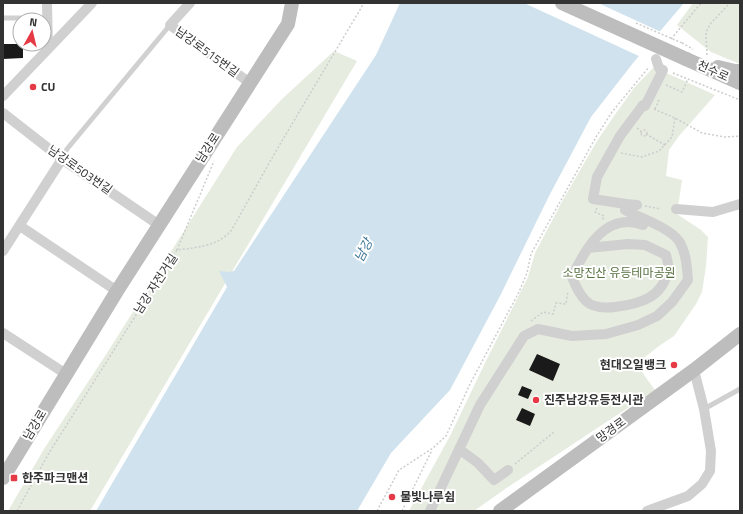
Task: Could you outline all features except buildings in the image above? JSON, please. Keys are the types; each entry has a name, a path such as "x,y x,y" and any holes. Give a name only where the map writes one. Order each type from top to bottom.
{"street":[{"path":"52,44 92,3"},
{"name":"남강로515번길","path":"190,3 170,25 250,83"},
{"name":"남강로","path":"3,478 116,291 288,24 292,3"},
{"path":"562,3 686,59 734,71 740,71"},
{"path":"3,95 44,52"},
{"path":"637,205 593,199 597,177 611,151 620,136 644,106 663,70 659,68 656,59"},
{"name":"천수로","path":"686,59 740,84"},
{"name":"남강로503번길","path":"3,113 62,159 159,225"},
{"path":"3,251 62,159"},
{"path":"430,511 480,405 524,336 538,329 572,336 606,334 638,325 657,316 672,302 688,280 685,257 679,240 658,225 625,210 626,204"},
{"path":"676,208 713,212 740,204"},
{"path":"588,248 628,244 645,245 666,255 668,269 662,286 648,300 634,305 602,308 586,302 575,285 572,277 588,248 600,233 618,223 633,221 679,240"},
{"path":"20,226 116,291"},
{"path":"3,333 66,374"},
{"name":"망경로","path":"500,511 694,370 740,334"},
{"path":"647,511 688,496 702,484 710,471 711,451 704,409 694,370"},
{"path":"459,450 478,462 494,480 508,470"}],"lane":[{"path":"62,159 66,149 170,25"},
{"path":"704,409 740,389"}],"path":[{"name":"남강 자전거길","path":"17,511 49,453 177,250 205,246 218,242 225,238 231,231 276,151 364,3"},
{"path":"670,41 701,3"},
{"path":"708,56 706,32 710,23 730,3"},
{"path":"377,511 399,470 433,448 446,436 470,384 519,292 527,273 531,254 596,137 612,112 656,59"},
{"path":"663,70 740,100"},
{"path":"657,82 682,92 688,79"},
{"path":"644,106 675,118 702,133 725,137 740,136"},
{"path":"611,151 642,157 659,151 672,137 675,118"},
{"path":"646,134 665,145"},
{"path":"177,250 216,158"},
{"path":"599,203 595,212 604,216 602,223"},
{"path":"637,205 661,209"},
{"path":"529,333 523,327 543,312 553,314 556,303 566,304 569,285"},
{"path":"508,470 554,432"},
{"path":"402,511 433,448"}],"green space":[{"path":"693,3 740,3 740,64 711,52 677,25"},
{"path":"334,51 357,61 90,511 8,511 44,449 107,353 237,147 282,99"},
{"name":"소망진산 유등테마공원","path":"653,68 715,95 679,136 669,150 666,176 682,180 677,214 701,230 708,237 702,292 696,304 674,336 636,364 655,390 474,511 409,511 451,434 528,277 535,253 564,198 597,141 614,116 634,88"}],"water":[{"name":"남강","path":"400,3 684,3 633,63 591,117 549,196 501,294 450,390 391,453 357,511 96,511 227,287 219,271 234,271 376,55"}],"pier":[{"path":"524,3 598,3 661,32 641,57"}],"place":[{"name":"CU","path":"33,87"},
{"name":"현대오일뱅크","path":"674,365"},
{"name":"진주남강유등전시관","path":"536,400"},
{"name":"한주파크맨션","path":"14,478"},
{"name":"물빛나루쉼","path":"392,497"}]}
